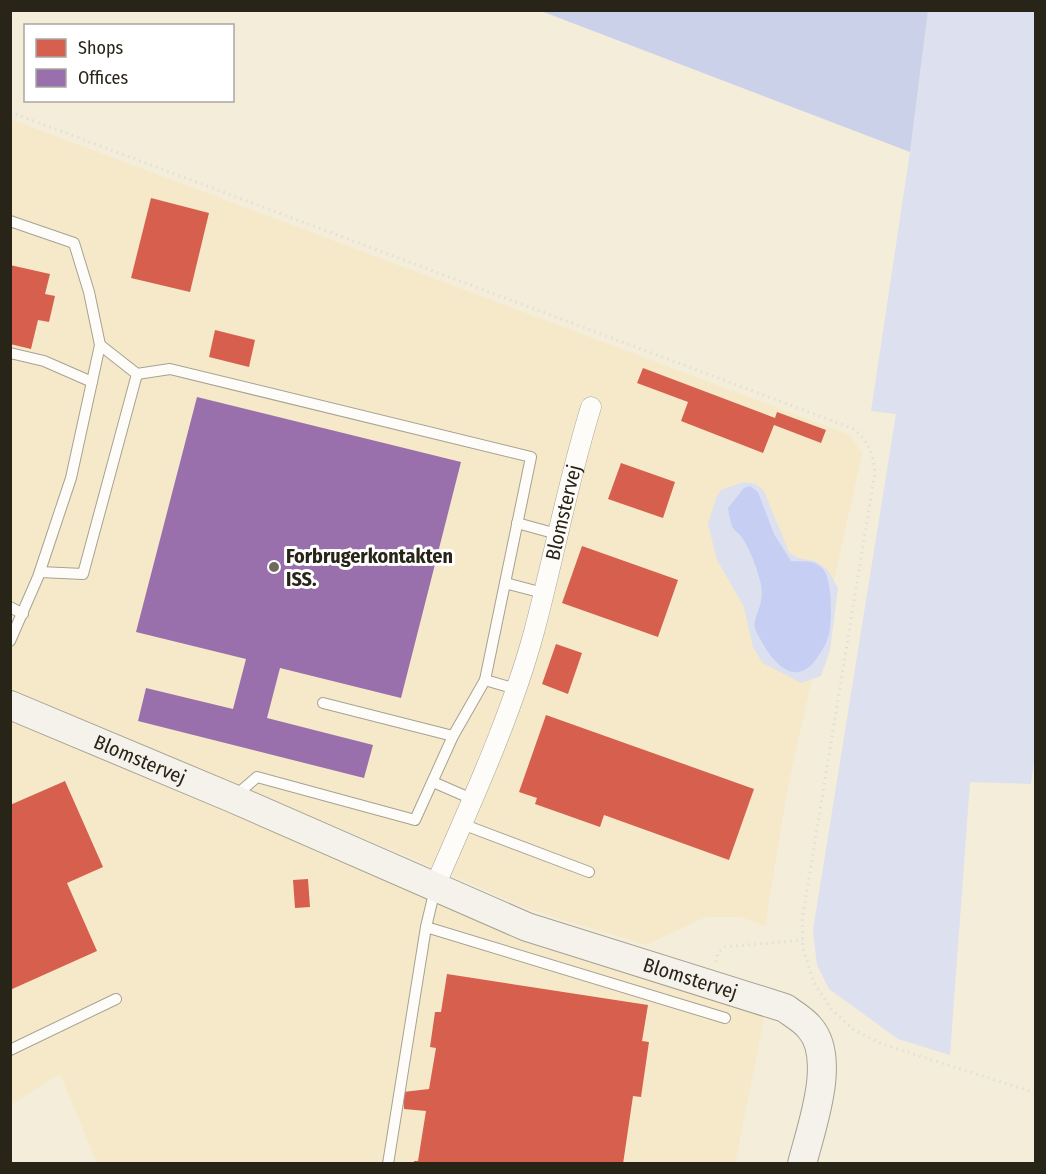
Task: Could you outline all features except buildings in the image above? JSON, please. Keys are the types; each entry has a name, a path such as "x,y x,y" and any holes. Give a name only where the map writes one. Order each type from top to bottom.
{"street":[{"name":"Blomstervej","path":"435,886 516,689 534,632 574,460 591,406"},
{"name":"Blomstervej","path":"10,705 232,798 527,927 784,1008 810,1028 819,1042 823,1070 802,1164"}],"lane":[{"path":"10,221 74,243 89,292 100,345 71,478 40,572 10,641"},
{"path":"100,345 137,374 170,369 531,457 485,681 453,736 415,820 257,777 232,798"},
{"path":"10,353 44,361 92,382"},
{"path":"40,572 84,574 137,374"},
{"path":"517,523 557,534"},
{"path":"505,583 543,593"},
{"path":"10,607 23,614"},
{"path":"485,681 516,689"},
{"path":"323,702 453,736"},
{"path":"433,782 472,799"},
{"path":"462,824 589,872"},
{"path":"388,1164 426,927 435,886"},
{"path":"426,927 725,1018"},
{"path":"10,1050 116,999"}],"path":[{"path":"10,112 854,429 867,441 873,456 875,472 802,921 803,948 814,983 832,1010 854,1030 882,1044 1035,1093"},
{"path":"711,984 718,953 724,947 803,940"}],"shaded area":[{"path":"541,11 928,11 910,152"},
{"path":"928,11 1035,11 1036,746 1031,784 970,782 950,1055 898,1039 829,989 817,965 813,930 896,414 871,411 910,152"},
{"path":"10,119 850,435 862,454 788,786 765,926 741,917 706,917 646,945 528,909 414,859 11,693"},
{"path":"744,482 756,484 764,491 789,552 798,558 815,561 828,570 838,588 830,650 821,676 801,683 763,663 753,648 744,607 717,560 708,524 716,498 721,490"},
{"path":"750,486 758,492 774,534 791,561 818,564 828,579 831,609 828,637 817,658 800,672 791,672 776,662 756,630 755,622 762,598 761,584 749,549 732,526 728,508 744,488"},
{"path":"11,720 415,892 765,1014 735,1163 97,1163 60,1074 11,1105"}],"place":[{"name":"Forbrugerkontakten ISS.","path":"274,567"}]}
